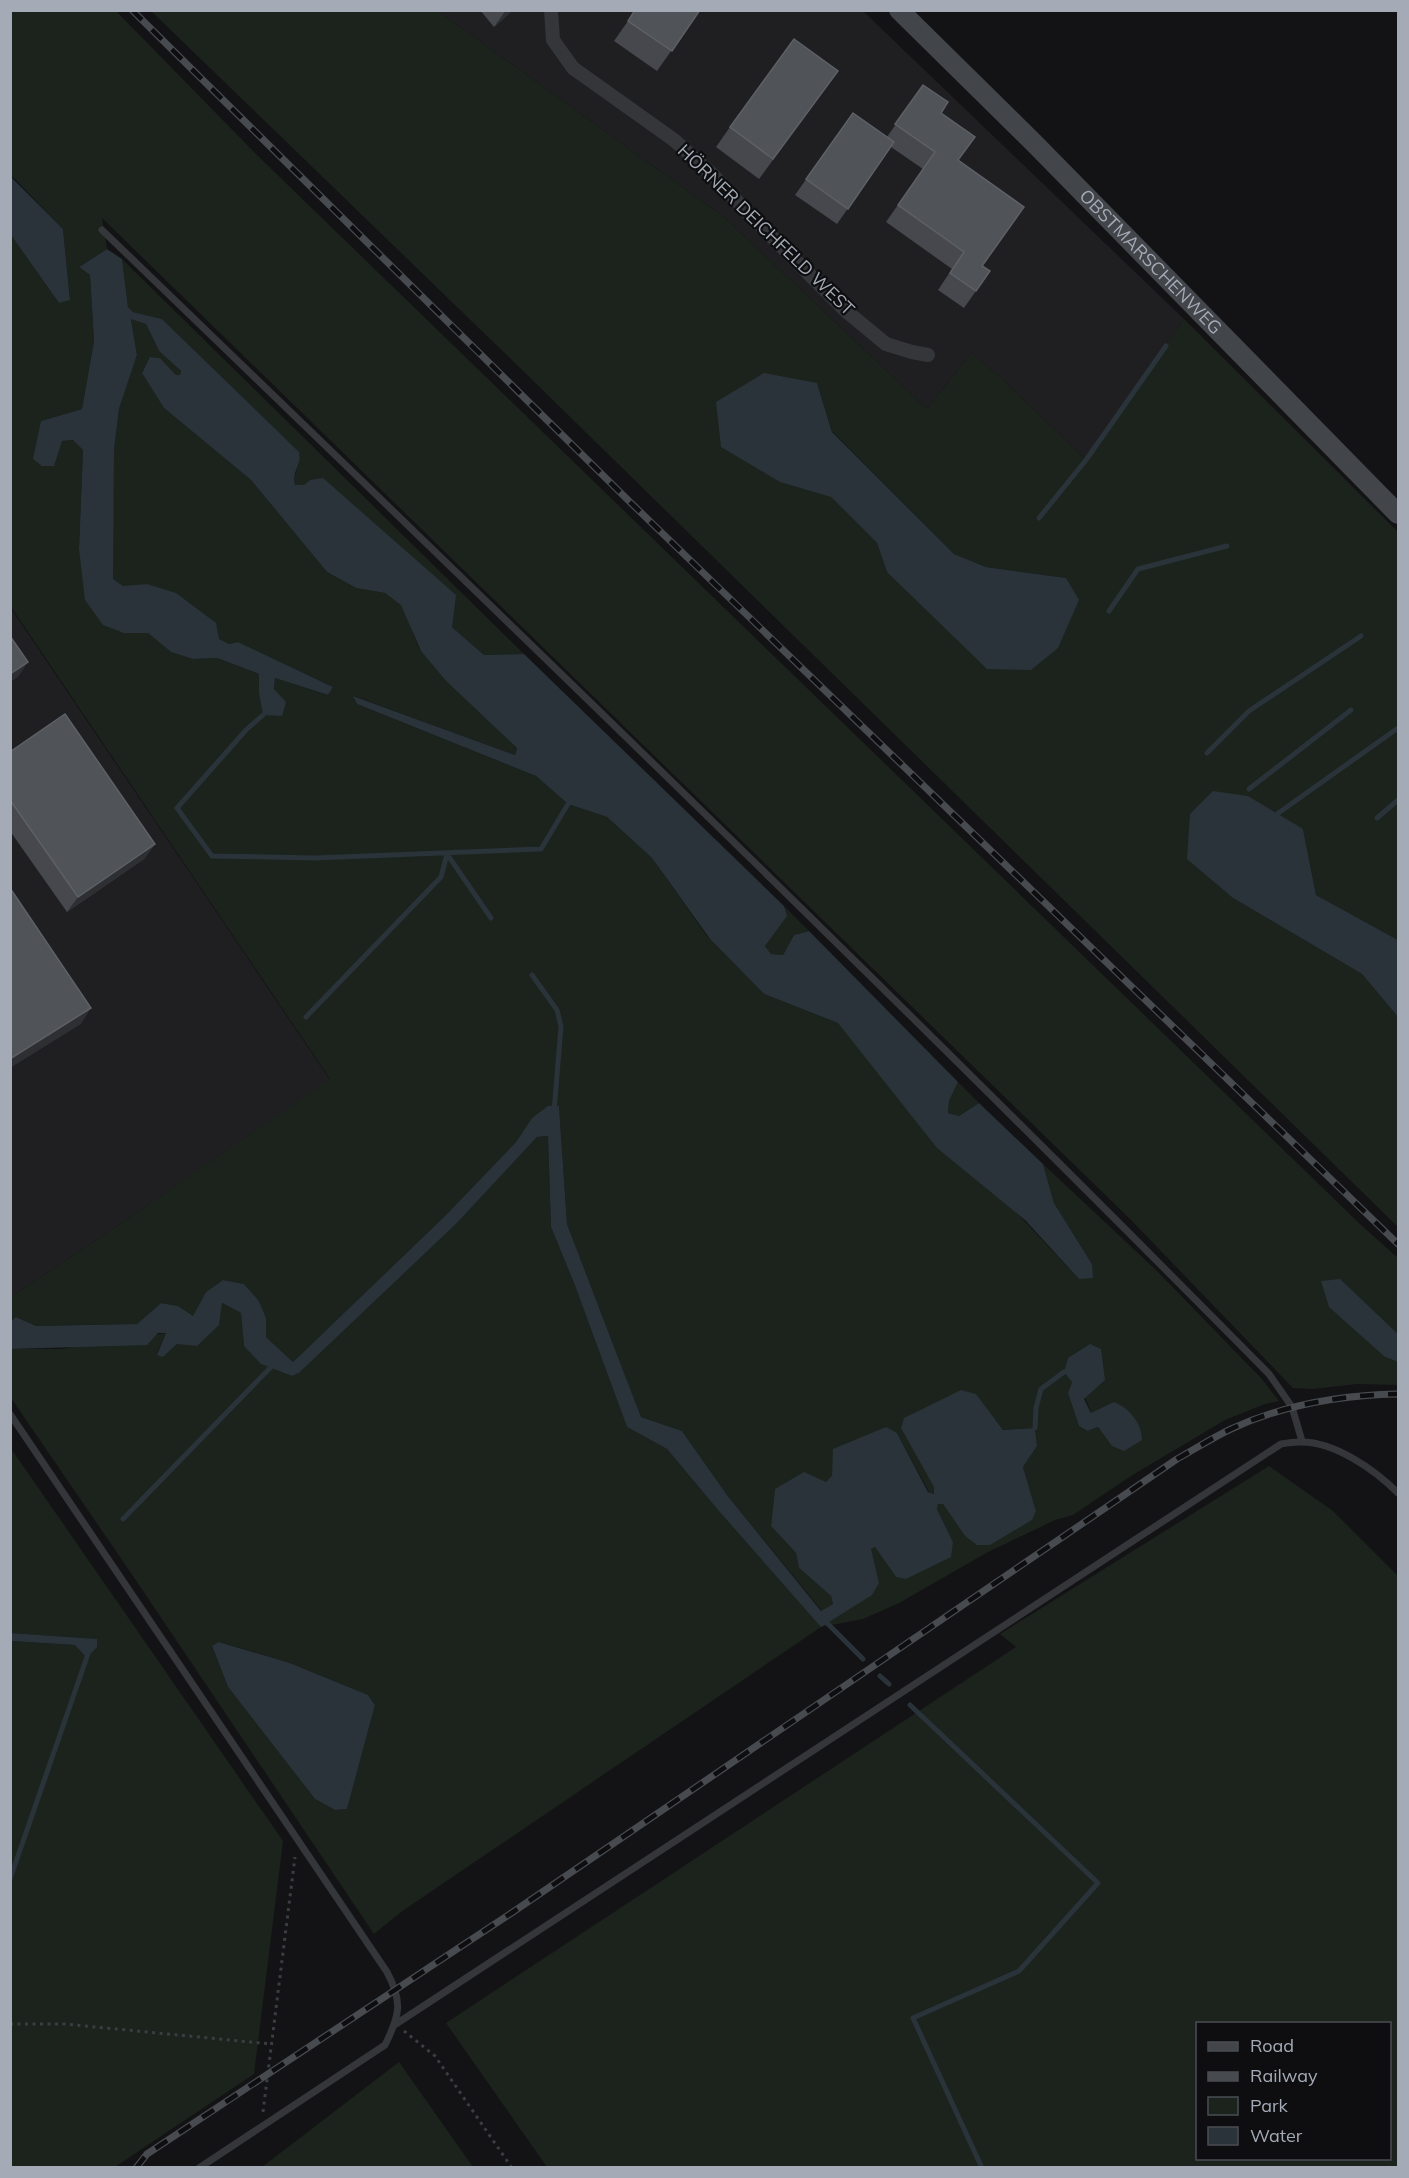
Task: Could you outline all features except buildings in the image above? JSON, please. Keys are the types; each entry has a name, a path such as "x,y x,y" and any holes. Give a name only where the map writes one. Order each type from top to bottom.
{"main road":[{"name":"OBSTMARSCHENWEG","path":"899,10 1034,143 1398,514"}],"street":[{"name":"HÖRNER DEICHFELD WEST","path":"551,10 553,40 573,68 674,140 706,168 846,311 886,344 928,355"}],"lane":[{"path":"102,230 1084,1186 1269,1374 1292,1407 1302,1441"},
{"path":"10,1414 387,1972 397,1991 396,2024 385,2045 198,2168"},
{"path":"396,2024 1281,1444 1302,1441 1338,1450 1385,1480 1398,1493"}],"path":[{"path":"262,2126 297,1839"},
{"path":"10,2024 64,2024 271,2044"},
{"path":"396,2024 435,2056 512,2168"}],"shaded area":[{"path":"438,11 863,11 1184,319 1086,460 1001,378 971,353 927,409 724,217"},
{"path":"10,607 330,1080 11,1297"}],"green space":[{"path":"10,11 116,11 258,156 1361,1225 1398,1258 1398,1334 1340,1280 1385,1357 1398,1362 1398,1385 1357,1384 1312,1389 1293,1388 1130,1219 102,218 107,249 79,267 90,275 94,341 82,409 41,421 62,441 73,440 83,450 79,549 124,633 148,633 171,652 193,659 217,658 259,674 259,693 274,689 275,678 327,695 333,687 238,642 229,644 218,639 147,584 123,587 112,579 114,450 119,409 137,355 131,318 146,324 159,351 181,371 180,375 176,375 160,358 151,357 142,372 164,408 251,480 327,572 356,588 385,593 402,605 419,648 446,681 517,748 515,755 354,696 357,704 536,776 568,804 607,817 652,858 707,936 764,994 838,1023 1079,1279 1092,1264 1054,1203 1043,1164 1156,1270 1261,1378 1279,1401 1265,1404 1225,1420 1131,1476 1073,1515 1055,1520 988,1552 899,1603 863,1619 821,1627 401,1912 374,1934 11,1398 11,1349 61,1349 166,1333 157,1354 163,1357 221,1303 241,1313 244,1346 261,1363 292,1376 299,1373 457,1223 537,1137 548,1136 551,1227 627,1427 667,1449 821,1626 879,1583 870,1549 875,1547 896,1577 953,1542 937,1509 938,1504 943,1504 965,1536 1036,1511 1023,1467 1037,1446 1036,1417 1040,1395 1044,1387 1053,1381 1066,1373 1072,1382 1068,1393 1079,1426 1086,1431 1098,1427 1112,1446 1092,1414 1068,1358 1064,1372 1041,1389 1036,1408 1035,1428 1003,1430 976,1395 934,1487 934,1494 929,1492 897,1433 826,1482 775,1489 771,1526 796,1553 799,1568 831,1596 833,1604 822,1611 727,1495 682,1431 641,1417 567,1224 559,1106 532,1118 516,1142 446,1215 293,1362 266,1337 266,1318 259,1301 244,1284 223,1280 206,1292 193,1317 178,1306 161,1303 137,1324 36,1326 16,1317 11,1321 11,1297 330,1079 11,607 11,235 59,303 70,299 63,229 11,175","holes":["220,1642 290,1663 368,1695 375,1705 347,1809 335,1810 315,1799 228,1687 212,1647"]},
{"path":"151,11 438,11 724,217 927,409 971,353 1001,378 1085,459 1184,319 1398,532 1398,940 1316,895 1303,829 1233,898 1362,974 1398,1017 1398,1227 516,364","holes":["817,383 832,431 954,554 986,567 1066,578 887,572 877,543 831,497"]},
{"path":"122,259 524,654 484,655 452,627 310,480 304,485 295,485 299,461 298,452 162,319 133,312 128,307"},
{"path":"784,906 809,931 794,935 783,955 771,954 765,946 786,916"},
{"path":"958,1082 979,1103 959,1116 948,1113 949,1101"},
{"path":"10,1447 283,1841 254,2074 115,2167 11,2167 11,1641 75,1645 96,1639 11,1633"},
{"path":"1269,1466 1333,1511 1398,1576 1398,2167 547,2167 446,2023 1016,1647 1000,1634"},
{"path":"399,2062 473,2167 262,2167"}],"water":[{"path":"10,176 63,229 70,300 59,303 11,235"},
{"path":"107,249 122,259 128,307 133,312 162,319 299,452 295,485 304,485 310,480 323,478 456,595 452,627 484,655 524,654 784,906 787,916 765,946 771,954 783,955 794,935 809,931 958,1082 949,1101 948,1113 959,1116 979,1103 1043,1164 1054,1203 1092,1264 1093,1278 1079,1279 1025,1220 937,1148 838,1023 764,994 710,939 652,858 607,817 568,804 536,776 357,704 353,696 515,755 517,748 446,681 421,651 401,605 385,593 356,588 327,572 251,480 164,408 142,373 150,357 160,358 176,375 180,375 181,371 159,351 146,324 131,319 137,355 119,409 114,450 113,579 123,586 147,584 176,593 216,623 219,639 229,644 238,642 333,687 328,695 275,678 274,689 286,702 282,716 263,715 259,693 259,674 217,658 193,659 171,652 148,633 124,633 103,625 85,600 79,549 83,450 73,440 62,441 54,466 42,466 33,459 41,421 82,409 94,341 90,275 79,267"},
{"path":"764,373 817,383 832,432 954,554 986,567 1066,578 1079,600 1058,648 1031,670 987,669 887,572 877,543 831,497 780,482 721,447 716,402"},
{"path":"1213,791 1248,796 1303,829 1316,895 1398,940 1398,1017 1362,974 1233,898 1187,859 1190,814"},
{"path":"548,1106 559,1106 567,1224 641,1417 682,1431 727,1495 821,1611 833,1604 831,1596 799,1568 796,1553 771,1526 775,1489 804,1472 826,1482 832,1476 833,1449 886,1427 897,1433 928,1492 934,1494 934,1487 901,1428 904,1418 961,1390 976,1394 1003,1430 1035,1428 1037,1446 1023,1467 1036,1511 1032,1520 990,1545 977,1545 965,1536 943,1504 938,1504 937,1509 953,1542 951,1557 906,1579 896,1577 875,1547 871,1549 879,1583 872,1595 821,1627 667,1449 627,1427 551,1227 548,1136 537,1137 457,1223 299,1373 292,1376 261,1364 244,1346 241,1313 222,1303 219,1325 197,1346 177,1344 163,1357 157,1355 166,1333 158,1333 147,1345 11,1349 11,1321 16,1317 36,1326 137,1324 161,1303 178,1306 193,1316 206,1292 223,1280 244,1284 259,1301 266,1318 266,1337 293,1362 446,1215 516,1142 532,1118"},
{"path":"1340,1279 1398,1334 1398,1362 1385,1357 1329,1307 1321,1281"},
{"path":"1090,1344 1101,1349 1105,1380 1084,1399 1091,1413 1114,1402 1134,1417 1140,1428 1142,1440 1124,1451 1112,1446 1098,1427 1087,1431 1079,1426 1068,1393 1072,1382 1064,1372 1068,1358"},
{"path":"11,1633 97,1639 97,1647 87,1658 75,1645 11,1641"},
{"path":"219,1642 290,1663 368,1695 375,1705 347,1809 335,1810 315,1799 228,1687 212,1646"}],"waterway":[{"path":"1039,518 1086,460 1166,346"},
{"path":"1109,611 1138,569 1227,546"},
{"path":"1207,753 1249,711 1361,636"},
{"path":"1249,789 1351,710"},
{"path":"263,715 246,730 177,808 212,856 315,858 541,849 568,804"},
{"path":"1277,814 1398,728"},
{"path":"1377,818 1398,800"},
{"path":"306,1017 441,877 447,854 491,918"},
{"path":"532,975 557,1010 561,1026 554,1112"},
{"path":"123,1519 271,1367"},
{"path":"1035,1428 1036,1408 1041,1389 1064,1372"},
{"path":"822,1618 863,1659"},
{"path":"10,1879 89,1651"},
{"path":"880,1676 889,1684"},
{"path":"910,1705 1098,1883 1019,1971 913,2018 982,2168"}],"railway":[{"path":"132,10 631,503 1398,1244"},
{"path":"136,2168 147,2154 513,1912 1177,1459 1231,1429 1271,1414 1334,1399 1398,1394"}]}
